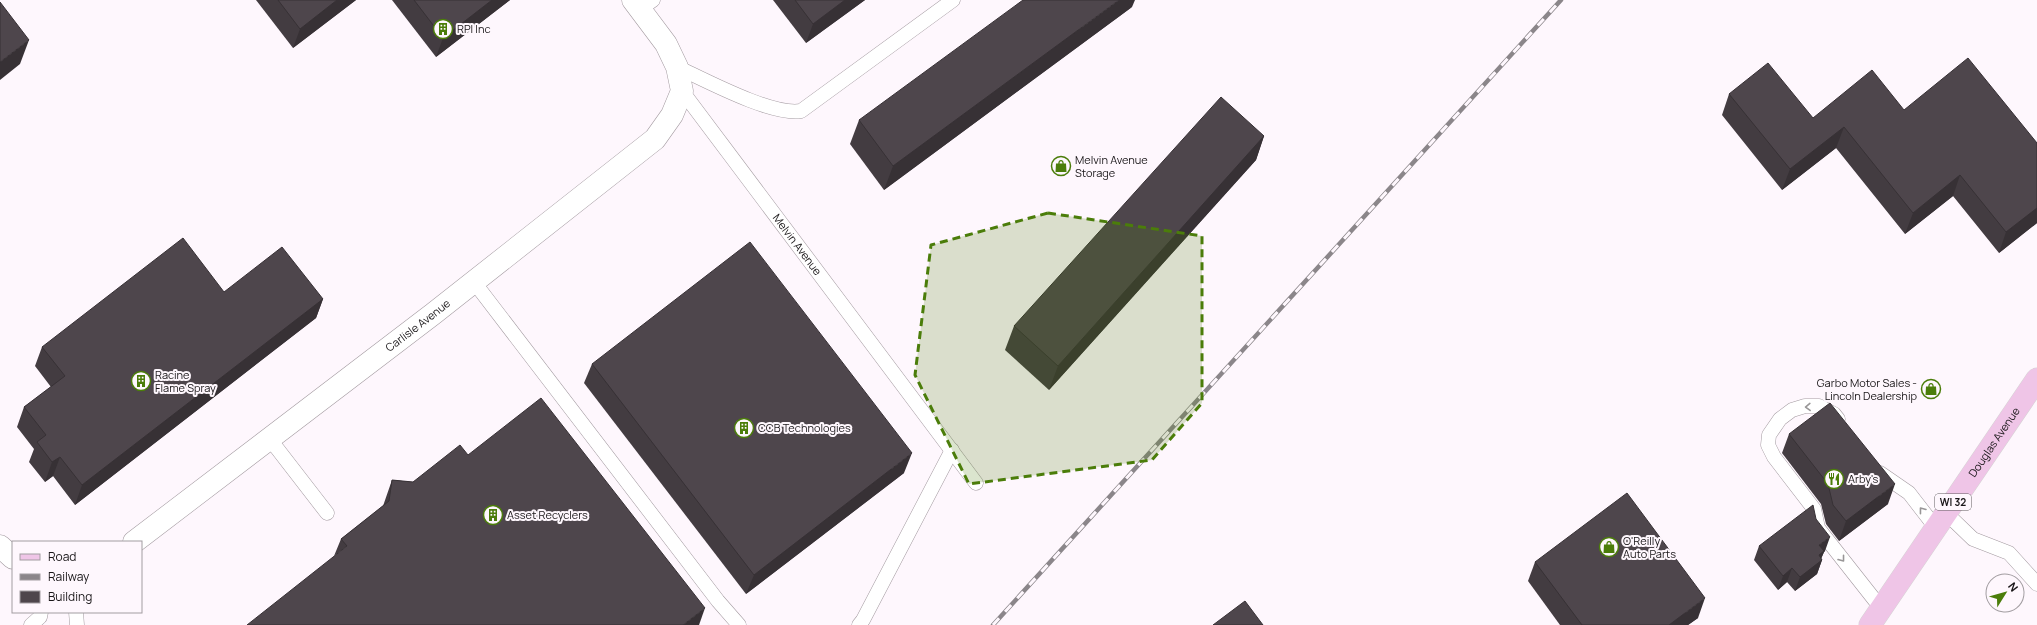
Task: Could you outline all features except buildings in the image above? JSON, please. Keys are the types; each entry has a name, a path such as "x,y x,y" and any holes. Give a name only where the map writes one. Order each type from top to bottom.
{"main road":[{"name":"Douglas Avenue","path":"1875,617 2037,379"}],"street":[{"name":"Melvin Avenue","path":"642,3 666,44 677,67 682,91"},
{"name":"Carlisle Avenue","path":"135,541 474,282 655,139 672,115 682,91"},
{"path":"0,546 12,557"}],"lane":[{"path":"677,67 744,98 790,113 801,111 953,0"},
{"name":"Melvin Avenue","path":"682,91 976,483"},
{"path":"474,282 718,601 740,625"},
{"path":"1849,433 1834,414 1819,406 1805,406 1792,410 1780,419 1769,435 1768,445 1774,457 1814,509 1818,528 1875,617"},
{"path":"269,438 328,514"},
{"path":"859,625 864,620 952,450"},
{"path":"1873,464 1883,476 1908,492 1941,521 1973,539 2009,553 2037,584"},
{"path":"31,625 40,617 41,613"},
{"path":"76,613 76,625"}],"highlighted area":[{"path":"1048,213 1202,236 1202,403 1152,460 969,484 915,375 931,245"}],"railway":[{"path":"993,625 1561,0"}],"place":[{"name":"RPI Inc","path":"443,29"},
{"name":"Melvin Avenue Storage","path":"1061,166"},
{"name":"Racine Flame Spray","path":"141,381"},
{"name":"Garbo Motor Sales - Lincoln Dealership","path":"1931,389"},
{"name":"CCB Technologies","path":"744,428"},
{"name":"Arby's","path":"1834,479"},
{"name":"Asset Recyclers","path":"493,515"},
{"name":"O'Reilly Auto Parts","path":"1609,547"}]}
